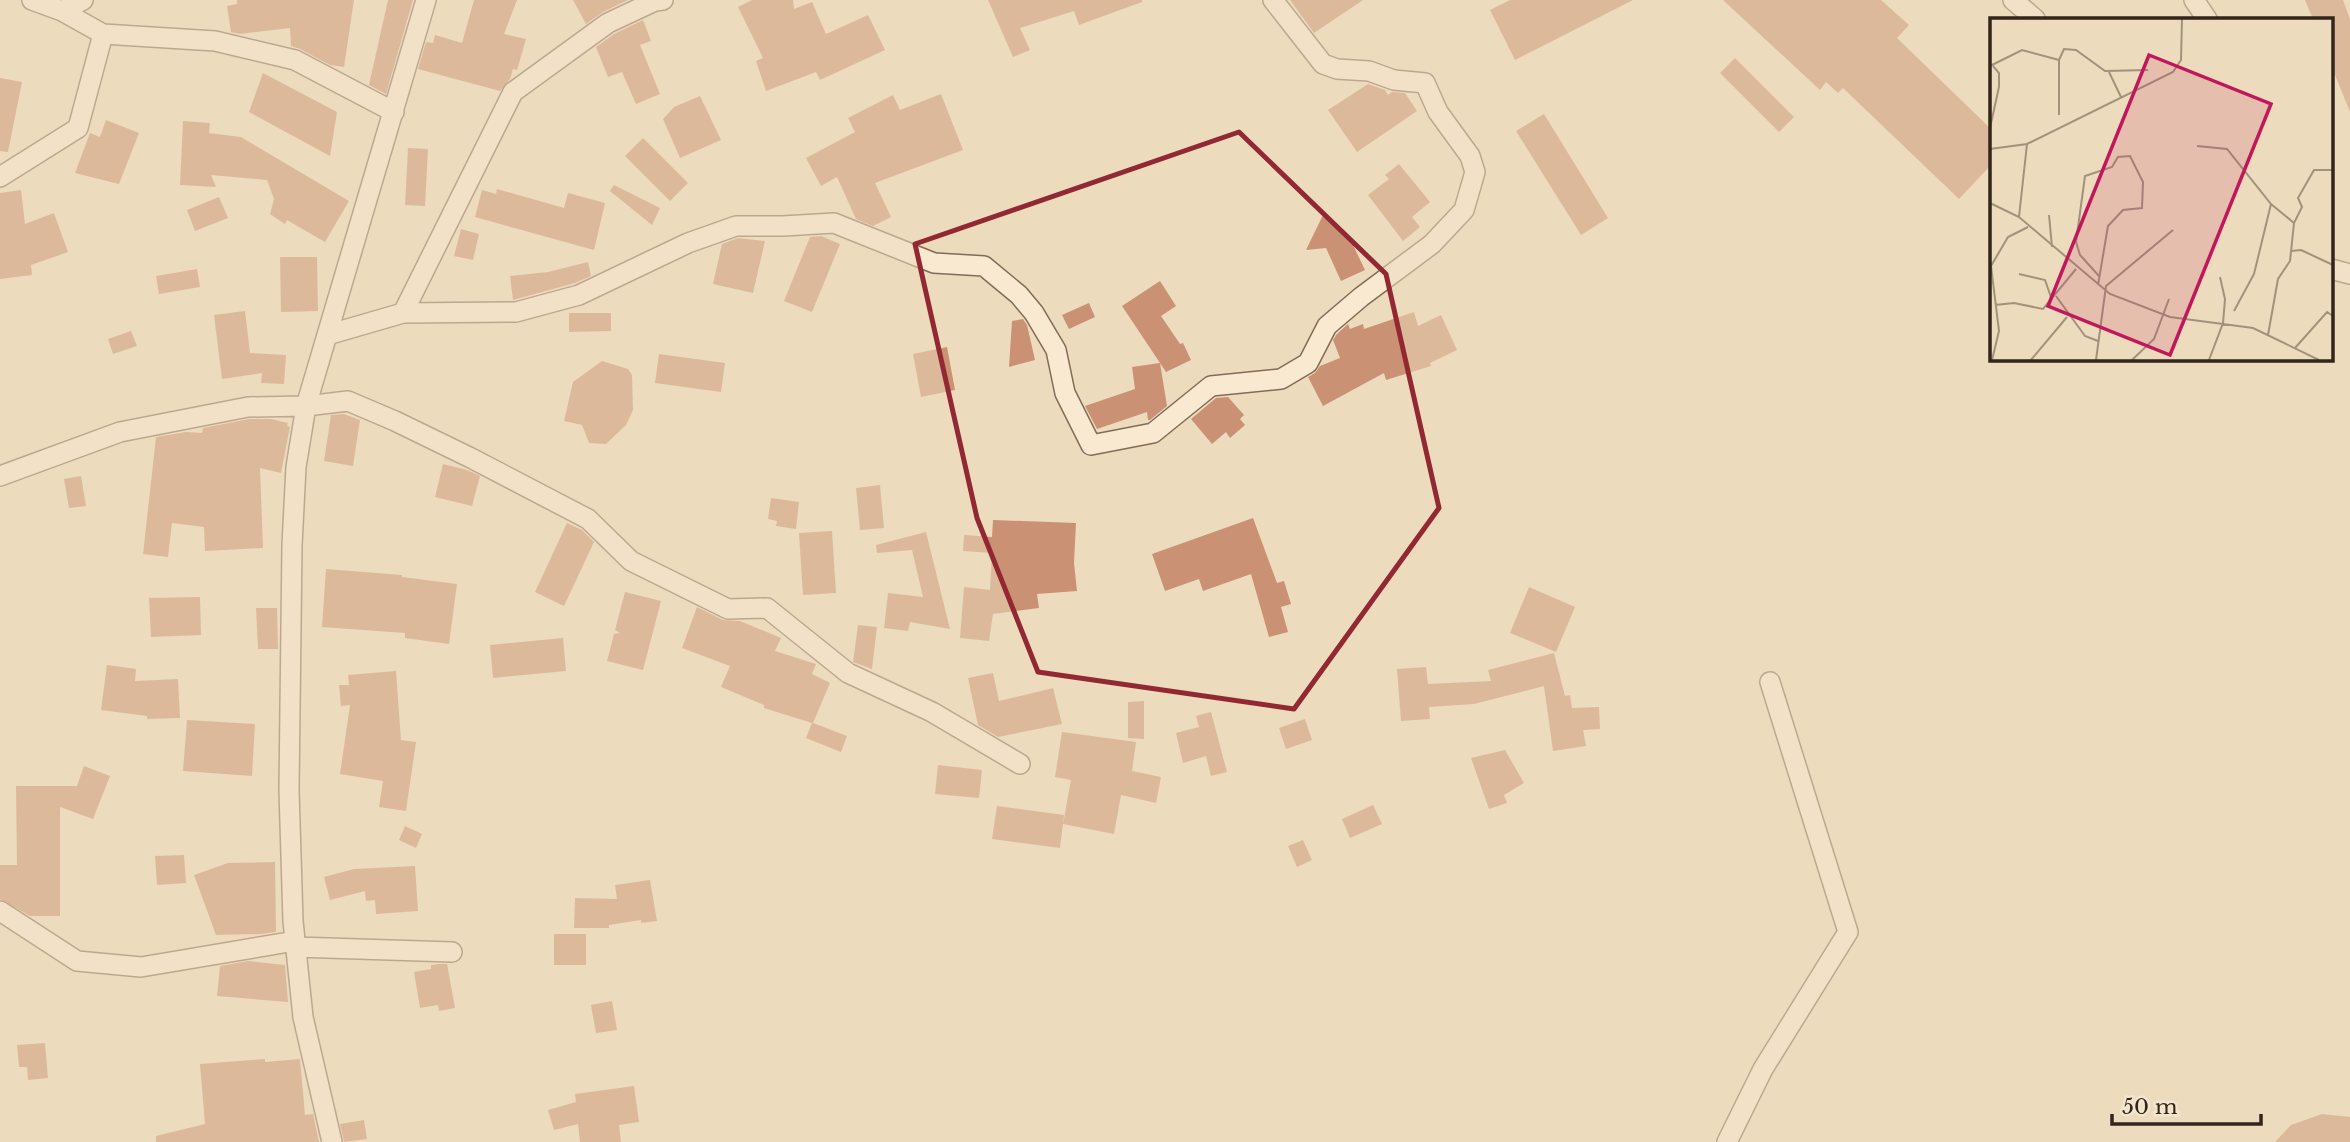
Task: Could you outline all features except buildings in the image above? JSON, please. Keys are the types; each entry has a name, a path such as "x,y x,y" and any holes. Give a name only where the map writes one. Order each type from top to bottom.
{"street":[{"path":"32,0 62,11 103,34 215,41 295,60 394,112"},
{"path":"62,11 83,0"},
{"path":"332,1142 303,1017 295,941 289,790 289,668 296,480 306,406 426,0"},
{"path":"403,313 513,92 608,23 654,1 663,0"},
{"path":"327,335 403,313 516,312 579,295 688,243 736,226 834,223 934,263 984,266 1019,295 1045,331 1056,351 1065,393 1091,445 1153,433 1211,386 1281,379 1308,363 1327,326 1432,244 1464,210 1475,172 1470,156 1438,112 1425,83 1394,80 1368,71 1337,69 1323,64 1273,0"},
{"path":"2013,0 2034,18"},
{"path":"2194,0 2206,18"},
{"path":"0,177 78,128 103,34"},
{"path":"2332,268 2350,274"},
{"path":"0,476 120,432 248,407 306,406 348,401 471,458 587,519 631,561 728,609 767,608 848,674 933,712 1020,764"},
{"path":"1727,1142 1763,1069 1848,932 1770,682"},
{"path":"0,911 77,961 115,965 141,967 295,941"},
{"path":"295,941 296,947 452,952"}],"highlighted area":[{"path":"1239,132 1386,274 1439,508 1294,709 1038,672 977,518 915,244"}]}
